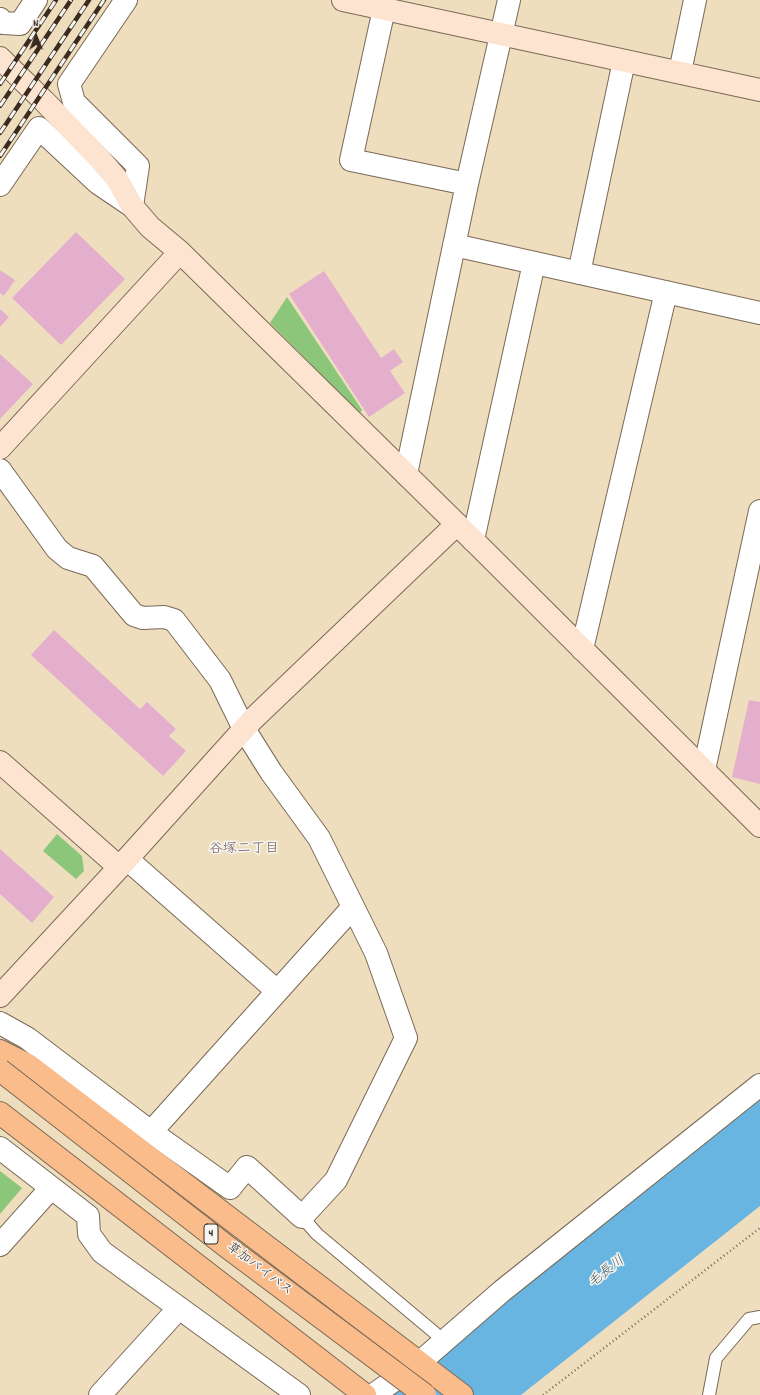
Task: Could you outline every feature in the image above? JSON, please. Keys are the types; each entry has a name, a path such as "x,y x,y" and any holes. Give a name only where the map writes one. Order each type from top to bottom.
{"highway":[{"path":"0,1051 28,1065 462,1395"},
{"name":"草加バイパス","path":"0,1070 226,1246 425,1395"},
{"path":"0,1113 365,1395"}],"street":[{"path":"0,20 3,23 20,24 36,0"},
{"path":"126,0 69,84 74,102 138,166 132,206"},
{"path":"343,0 394,7 502,35 760,90"},
{"path":"406,474 467,184 509,0"},
{"path":"680,72 695,0"},
{"path":"394,7 351,160 467,184"},
{"path":"0,58 99,158 117,179 132,206 150,227 180,252 474,540 760,826"},
{"path":"579,273 624,61"},
{"path":"0,185 39,128 98,183 132,206"},
{"path":"454,245 760,313"},
{"path":"0,448 180,252"},
{"path":"474,540 534,263"},
{"path":"582,649 666,292"},
{"path":"0,470 57,549 68,558 93,566 134,615 143,618 164,617 174,620 220,680 244,729 271,772 319,838 376,952 406,1038 336,1180 302,1217 247,1167 230,1188 151,1132 27,1038 0,1023"},
{"path":"704,770 760,511"},
{"path":"0,996 244,729 457,524"},
{"path":"0,762 277,991"},
{"path":"151,1132 353,907"},
{"path":"373,1395 419,1363 502,1291 760,1085"},
{"path":"0,1148 88,1216 89,1234 102,1252 299,1395"},
{"path":"0,1245 51,1188"},
{"path":"100,1395 179,1308"}],"lane":[{"path":"302,1217 317,1234 435,1333"},
{"path":"709,1395 716,1358 749,1319 760,1317"}],"path":[{"path":"543,1395 760,1228"}],"green space":[{"path":"287,297 362,410 360,413 270,323"},
{"path":"57,834 82,856 84,871 76,879 43,851"},
{"path":"0,1171 22,1188 0,1214"}],"water":[{"name":"毛長川","path":"760,1097 760,1206 521,1395 386,1395"}],"building":[{"path":"76,232 125,279 61,345 12,298"},
{"path":"0,270 15,280 4,296 0,293"},
{"path":"324,271 381,358 394,349 403,362 390,371 405,393 369,417 289,294"},
{"path":"0,309 9,317 0,327"},
{"path":"0,354 33,384 0,419"},
{"path":"54,630 140,709 147,702 176,729 169,736 186,751 163,776 31,655"},
{"path":"749,700 760,702 760,784 732,777"},
{"path":"0,849 54,897 32,923 0,894"}],"railway":[{"path":"0,84 56,0"},
{"path":"0,106 71,0"},
{"path":"0,133 89,0"},
{"path":"0,156 104,0"}],"district":[{"name":"谷塚二丁目","path":"244,850"}]}
